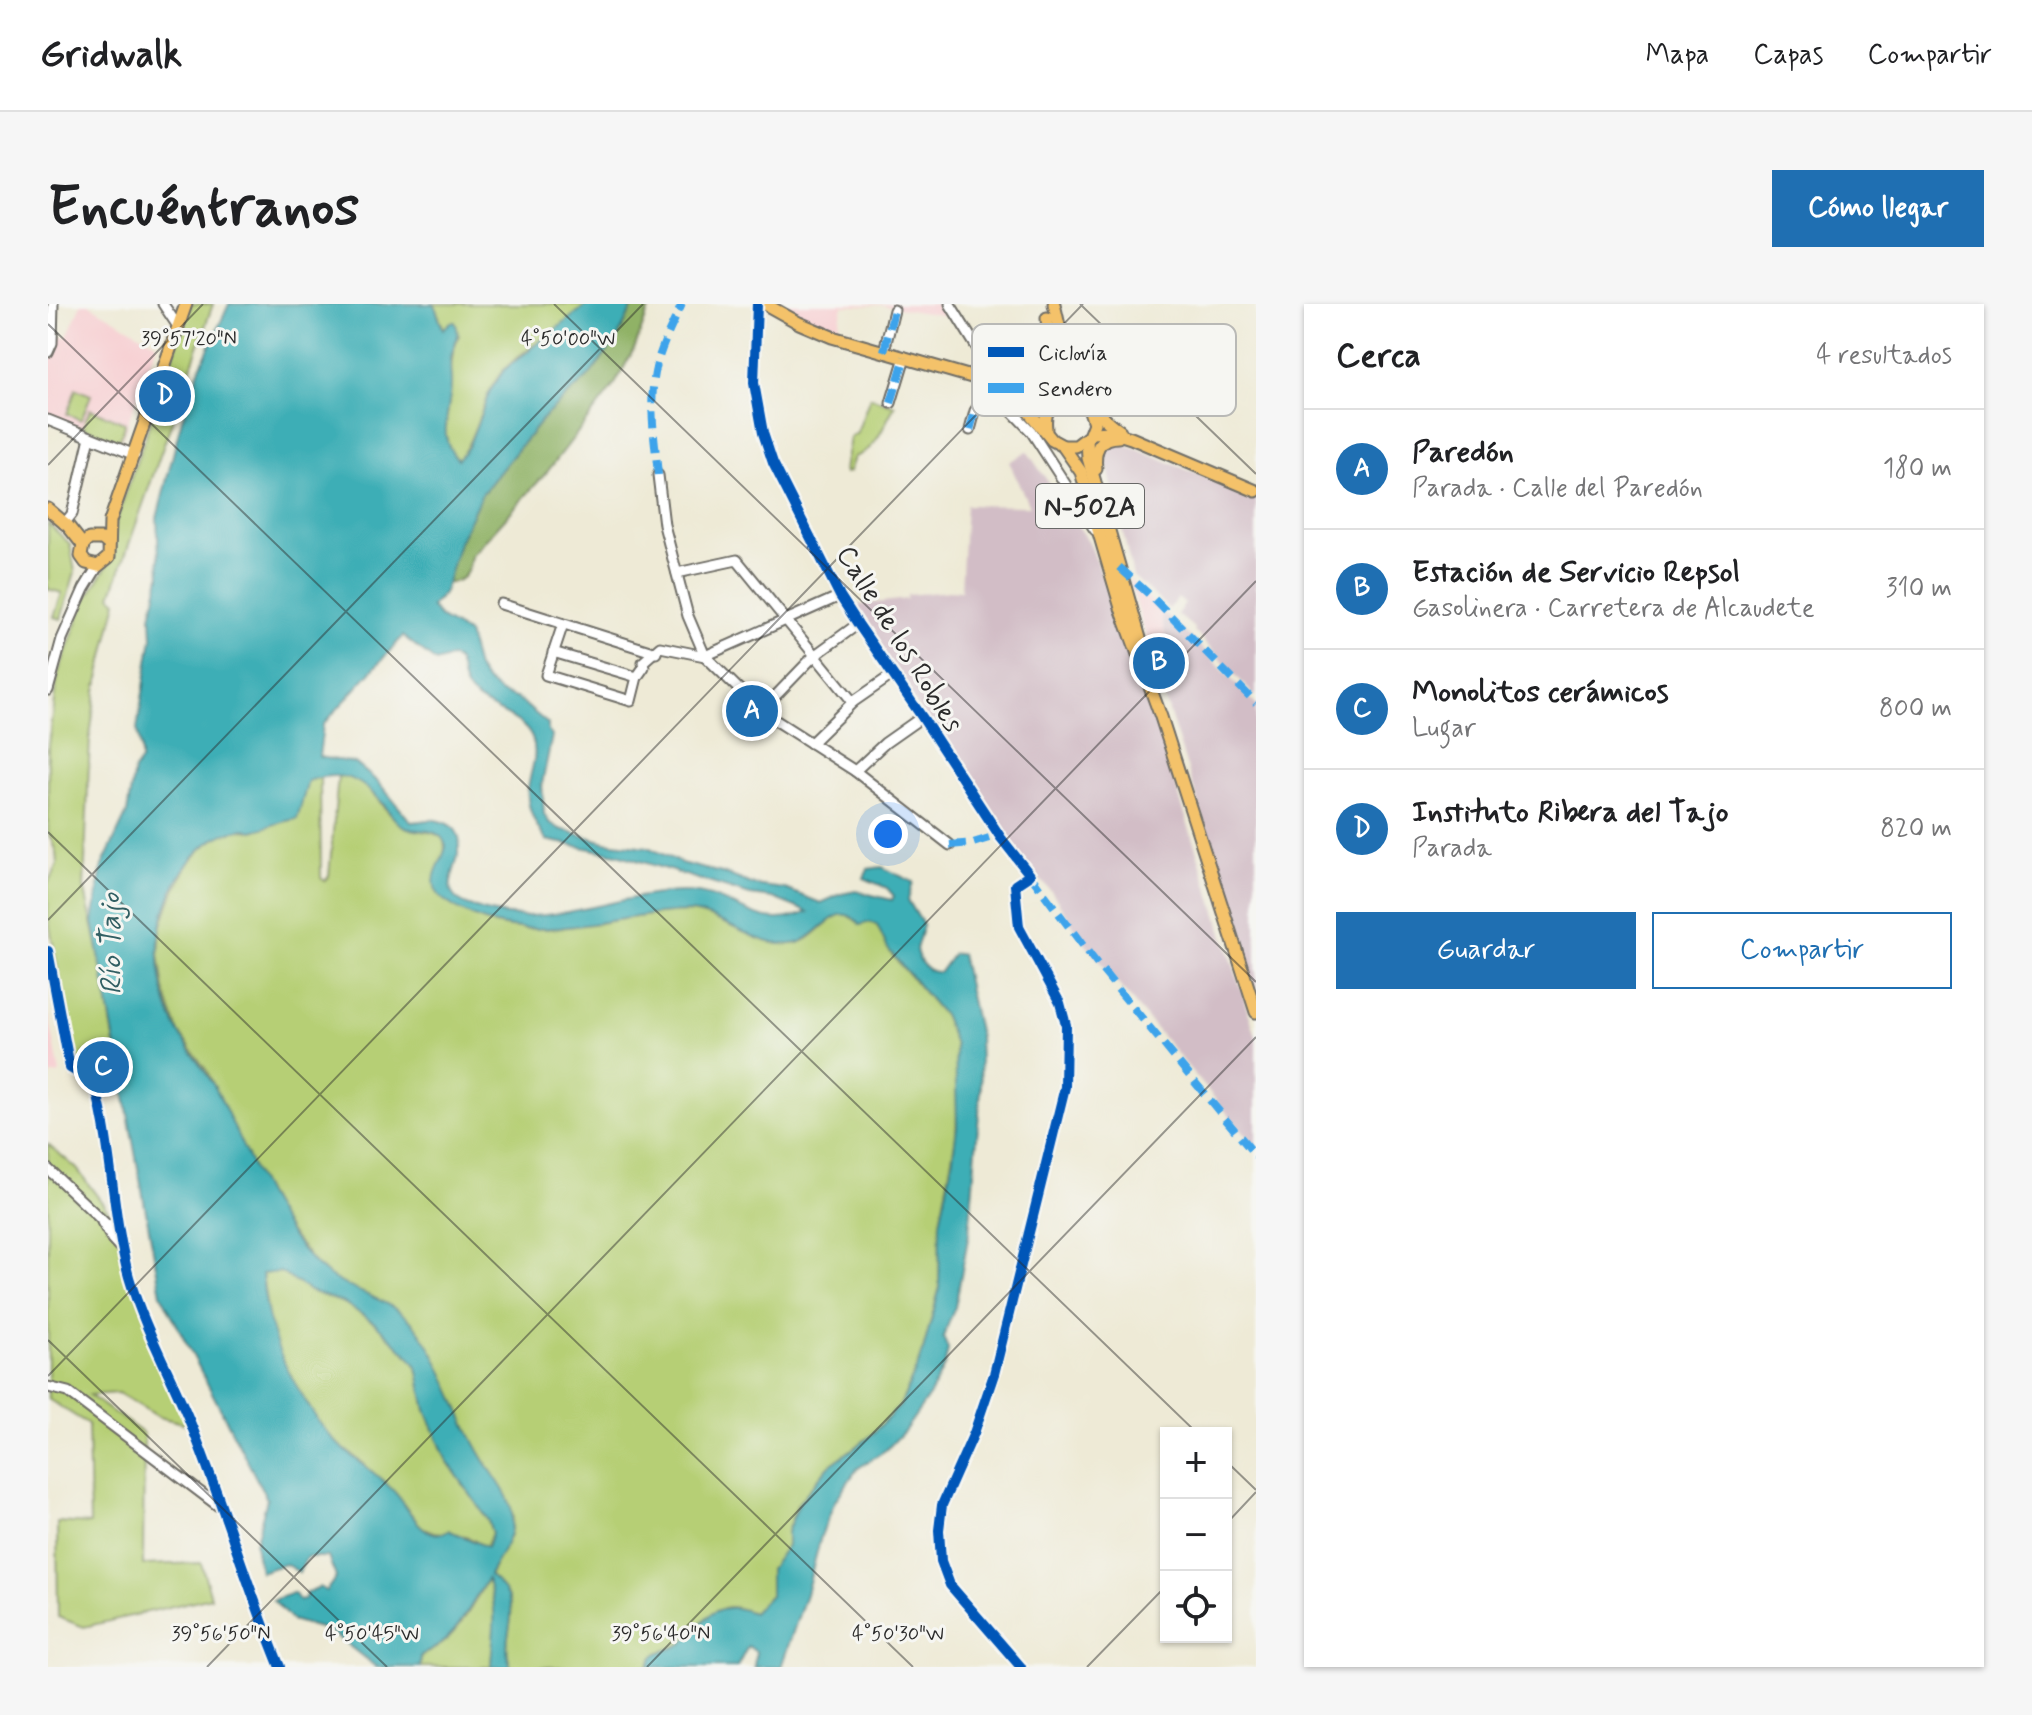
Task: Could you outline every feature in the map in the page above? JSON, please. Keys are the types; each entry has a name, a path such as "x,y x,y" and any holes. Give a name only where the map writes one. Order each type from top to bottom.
{"main road":[{"path":"110,521 89,540 81,556 92,565 109,557 110,521 186,304"},
{"path":"1043,304 1048,324"},
{"name":"N-502A","path":"1054,304 1059,324"},
{"path":"763,305 832,337 972,378"},
{"path":"1047,318 1047,324"},
{"path":"1034,416 1046,429"},
{"path":"1046,416 1046,429"},
{"name":"N-502A","path":"1092,416 1088,458 1161,717 1256,1012"},
{"path":"1101,416 1131,438"},
{"name":"N-502A","path":"1046,429 1052,440 1063,446 1081,472 1133,645 1161,717"},
{"path":"1089,436 1112,432 1131,438 1256,491"},
{"name":"N-502A","path":"1063,446 1076,446 1089,436"},
{"path":"1103,505 1096,465 1098,446 1113,436 1131,438"},
{"path":"48,509 89,540 108,544"}],"street":[{"path":"48,352 53,304"},
{"path":"163,304 177,325"},
{"path":"950,304 972,340"},
{"name":"Calle de los Robles","path":"763,305 755,317 754,383 763,433 773,463 840,596 1001,838 1030,875 1015,885 1019,927 1060,1003 1066,1025 1065,1087 994,1374 974,1433 953,1474 942,1505 939,1530 941,1561 950,1585 1021,1667"},
{"path":"884,351 894,310"},
{"path":"891,403 905,357"},
{"path":"970,430 974,416"},
{"path":"1017,416 1031,431 1097,533"},
{"path":"48,420 135,455"},
{"path":"66,525 72,514 90,437"},
{"path":"658,475 664,525 688,616 705,656 761,711 855,771 950,845"},
{"path":"677,573 737,560 853,702"},
{"path":"48,690 62,639 92,565"},
{"path":"563,624 546,675 631,701 637,677 644,667 643,662 660,647 705,656 840,596"},
{"path":"501,604 656,653"},
{"path":"761,711 814,656 858,624"},
{"path":"553,652 637,677"},
{"path":"811,743 853,702 892,675"},
{"path":"855,771 885,743 922,717"},
{"path":"48,951 70,1068 75,1071 90,1069 100,1097 123,1251 144,1324 179,1397 280,1667"},
{"path":"48,1169 107,1225 118,1224"},
{"path":"101,1219 123,1251"},
{"path":"48,1387 68,1392 222,1509"}],"shaded area":[{"path":"81,304 88,304 157,344 120,443 48,415 48,361 57,337 67,337"},
{"path":"785,304 940,304 945,312 942,315 882,305 843,306 838,329"},
{"path":"1115,443 1256,498 1256,697 1195,629 1177,614 1185,604 1178,598 1169,609 1133,576 1105,455 1106,450"},
{"path":"1027,451 1089,542 1144,687 1256,1036 1256,1147 1124,991 1085,943 1051,891 1018,856 851,606 907,599 907,595 961,590 966,505 1029,506 1009,462"},
{"path":"1129,579 1165,615 1161,618 1165,633 1163,693"},
{"path":"1165,615 1194,640 1256,705 1256,994 1219,866 1163,693 1165,633 1161,617"},
{"path":"48,1010 60,1074 48,1076"}],"green space":[{"path":"191,304 213,304 111,596 117,601 96,691 90,737 84,887 101,962 119,1069 115,1080 103,1083 93,1075 76,1074 48,916 48,883 57,864 48,832 48,745 59,671 85,601 107,566 116,521"},
{"path":"434,304 588,304 504,370 490,391 471,438 458,460 447,443 446,424 453,355 459,335 444,329"},
{"path":"634,304 651,304 635,347 615,384 547,472 471,556 464,576 445,584 459,542 481,495 544,417 588,377 617,339"},
{"path":"76,389 91,395 81,420 67,414"},
{"path":"870,397 895,406 875,443 854,457 849,472 845,473 850,438 857,433"},
{"path":"90,409 125,423 119,441 83,427"},
{"path":"48,523 70,544 75,572 61,619 54,617 62,593 48,589"},
{"path":"320,776 321,878 325,881 329,876 338,776 350,778 367,788 402,825 443,838 444,856 435,886 454,905 494,924 549,929 690,912 779,944 808,939 832,919 846,913 860,924 870,922 877,925 892,955 944,1016 955,1045 958,1090 956,1137 940,1222 939,1290 921,1358 900,1406 868,1438 829,1466 797,1505 787,1532 787,1545 771,1569 771,1594 753,1613 734,1607 720,1610 685,1642 656,1654 649,1667 511,1667 507,1641 511,1619 509,1599 489,1576 510,1535 513,1517 508,1499 472,1440 433,1353 413,1323 332,1278 316,1265 281,1221 257,1178 207,1071 178,1031 164,989 159,954 161,928 188,864 203,847 221,835 237,830 253,831 280,822 307,781"},
{"path":"48,1144 77,1169 118,1224 129,1276 191,1425 159,1417 118,1393 89,1395 144,1434 143,1565 201,1563 211,1597 84,1627 58,1617 57,1522 90,1524 88,1424 48,1399"},
{"path":"280,1272 310,1291 344,1303 375,1323 409,1356 417,1367 426,1410 446,1459 488,1520 492,1533 486,1547 466,1536 421,1527 397,1495 321,1427 286,1370 270,1331 262,1273"},
{"path":"487,1579 495,1612 491,1667 420,1667 421,1655 433,1650 452,1634"}],"water":[{"name":"Río Tajo","path":"229,304 434,304 443,329 455,322 457,331 451,361 446,434 447,443 458,459 468,447 490,391 504,370 588,304 634,304 617,339 588,377 544,417 481,495 459,542 444,593 431,607 441,618 468,634 477,668 485,680 501,693 518,699 548,724 552,736 542,784 544,814 549,822 560,829 605,842 648,847 681,863 726,874 754,885 785,889 821,903 856,891 892,900 894,896 887,888 864,878 868,869 882,867 913,882 908,900 923,925 916,949 924,966 940,972 953,954 961,954 979,1036 981,1089 969,1233 955,1307 943,1337 948,1349 945,1364 931,1393 905,1430 887,1449 857,1469 835,1501 821,1536 806,1594 781,1667 754,1667 756,1652 748,1646 737,1667 649,1667 654,1656 683,1643 716,1611 734,1608 753,1613 770,1595 770,1569 787,1545 787,1532 800,1501 829,1466 868,1438 900,1406 921,1358 939,1291 940,1222 957,1126 955,1045 944,1016 888,949 877,925 870,922 860,925 844,914 792,944 766,941 716,919 690,912 542,929 484,921 453,906 436,891 435,877 446,846 443,839 432,832 400,824 367,788 341,776 308,781 297,819 254,831 241,829 230,832 204,846 194,857 176,883 165,912 159,941 161,980 177,1028 214,1085 260,1183 284,1225 325,1273 393,1308 416,1327 437,1360 478,1449 506,1495 512,1514 511,1530 489,1575 509,1599 511,1620 507,1641 511,1667 491,1667 494,1612 487,1579 452,1633 421,1655 420,1667 376,1667 330,1631 291,1620 273,1600 293,1593 300,1601 305,1599 306,1593 319,1587 326,1591 336,1577 328,1557 307,1557 299,1572 285,1564 260,1572 255,1544 267,1499 161,1294 93,922 102,866 127,813 134,770 141,760 137,729 152,638 151,617 160,576 157,518 182,419 200,367","holes":["403,636 436,662 451,657 457,660 465,686 474,696 527,730 535,751 528,802 546,840 617,854 750,895 773,898 808,912 772,919 699,893 680,892 549,915 497,914 459,901 451,891 459,852 457,832 435,820 411,822 379,783 355,763 319,757 323,725","280,1272 310,1291 344,1303 375,1323 409,1356 417,1367 426,1410 446,1459 488,1520 492,1533 487,1547 448,1530 440,1533 425,1530 392,1489 345,1451 324,1429 287,1369 270,1325 262,1274"]}],"marked path":[{"path":"658,475 653,422 654,381 661,352 682,304"},
{"path":"884,351 894,310"},
{"path":"891,403 905,357"},
{"path":"970,430 974,416"},
{"path":"1119,567 1256,703"},
{"path":"950,845 973,843 999,835"},
{"path":"1030,875 1097,964 1256,1156"}],"cycle path":[{"path":"757,304 754,383 763,433 773,463 840,596 1001,838 1030,875 1015,885 1019,927 1060,1003 1066,1025 1065,1087 994,1374 974,1433 942,1505 939,1530 941,1561 950,1585 1021,1667"},
{"path":"48,951 70,1068 75,1071 90,1069 98,1094 118,1225 135,1296 202,1453 280,1667"}],"place":[{"name":"Instituto Ribera del Tajo","path":"165,396"},
{"name":"Estación de Servicio Repsol","path":"1159,663"},
{"name":"Paredón","path":"752,711"},
{"name":"Monolitos cerámicos","path":"103,1067"}]}
